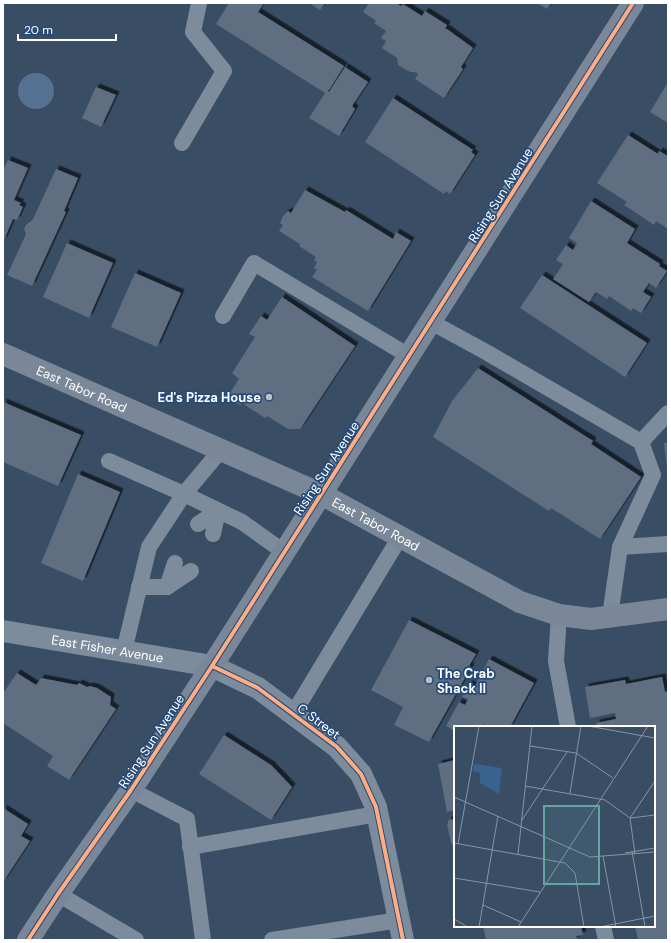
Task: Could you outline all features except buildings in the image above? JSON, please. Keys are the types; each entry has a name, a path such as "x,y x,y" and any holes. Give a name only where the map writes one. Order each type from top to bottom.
{"main road":[{"name":"Rising Sun Avenue","path":"28,940 58,894 132,790 633,3"},
{"name":"East Tabor Road","path":"3,354 321,494 520,602 559,615 592,618 668,610"}],"street":[{"name":"East Fisher Avenue","path":"3,631 212,666"},
{"name":"C Street","path":"212,666 258,688 337,746 361,774 376,807 401,930"}],"lane":[{"path":"182,143 224,71 193,32 199,3"},
{"path":"223,316 254,263 409,356"},
{"path":"431,322 486,352 641,442 653,475 620,547 610,616"},
{"path":"641,442 668,413"},
{"path":"124,651 149,547 184,494 221,450"},
{"path":"108,461 184,494 242,522 284,552"},
{"path":"198,524 218,511"},
{"path":"213,534 218,511"},
{"path":"293,714 400,537"},
{"path":"620,547 668,544"},
{"path":"167,587 175,563"},
{"path":"139,587 167,587 191,571"},
{"path":"559,615 556,661 568,726"},
{"path":"132,790 186,819 203,940"},
{"path":"190,848 377,814"},
{"path":"58,894 136,940"},
{"path":"603,927 606,940"},
{"path":"272,940 401,930"}],"water":[{"path":"39,73 49,78 53,84 53,98 49,104 43,108 33,109 23,104 19,98 18,88 23,78 29,74"}],"cycle path":[{"path":"28,940 58,894 131,790 212,666 633,3"},
{"path":"212,666 258,688 337,747 361,774 376,807 403,940"}],"place":[{"name":"Ed's Pizza House","path":"269,397"},
{"name":"The Crab Shack II","path":"429,680"}]}
